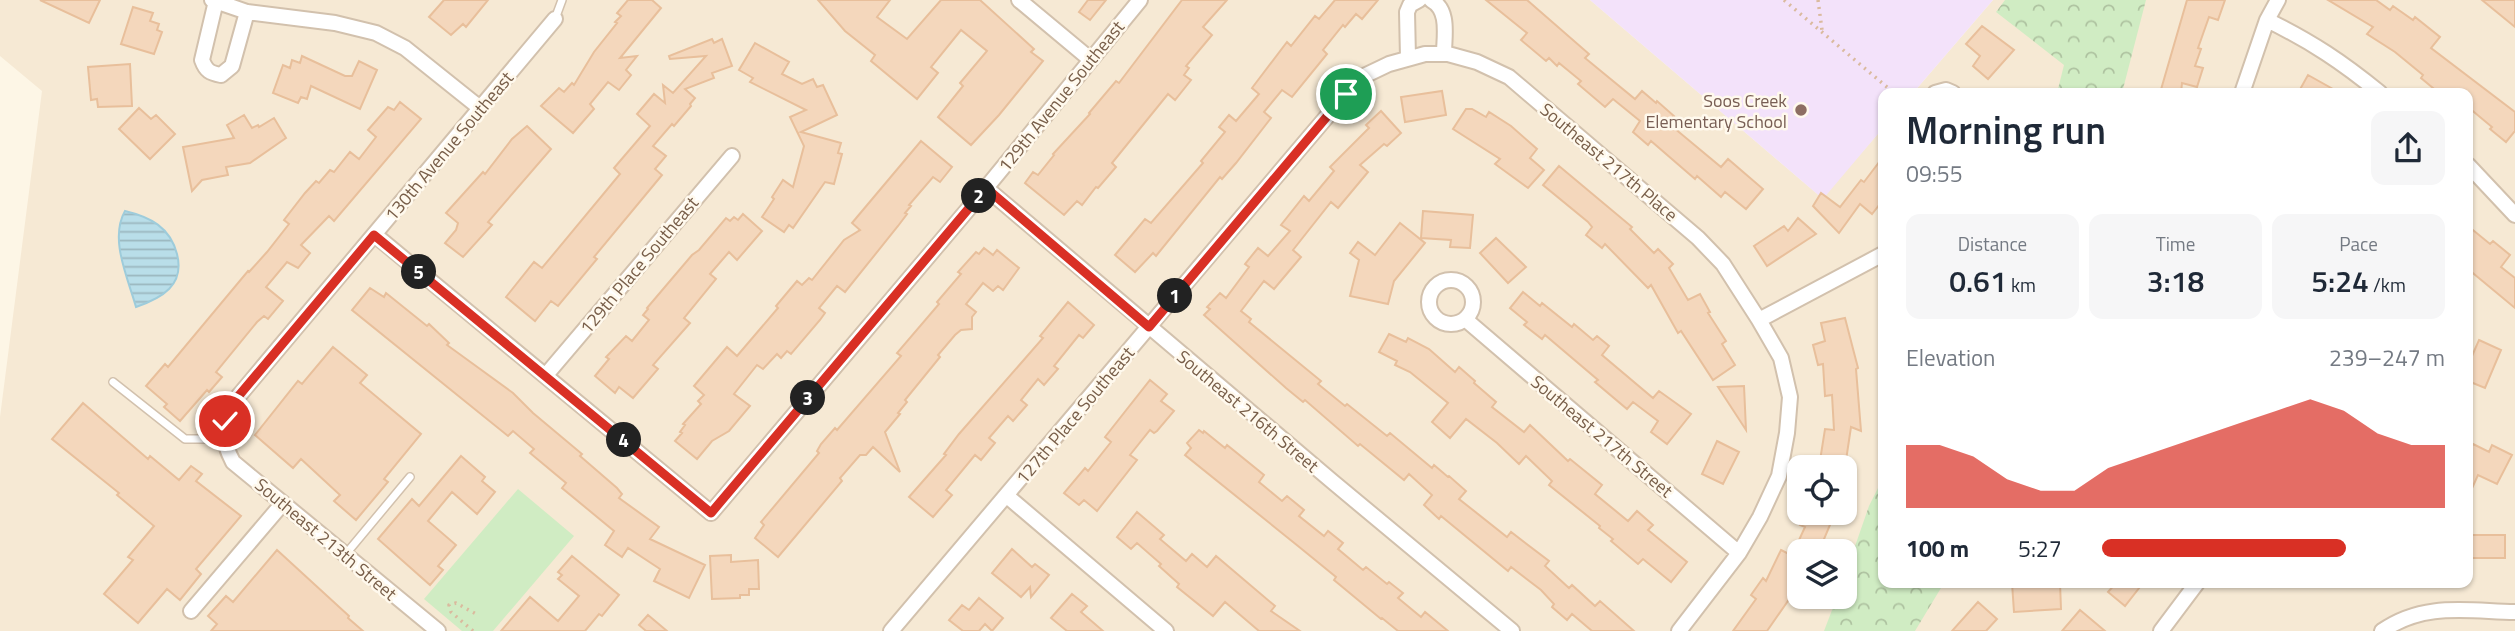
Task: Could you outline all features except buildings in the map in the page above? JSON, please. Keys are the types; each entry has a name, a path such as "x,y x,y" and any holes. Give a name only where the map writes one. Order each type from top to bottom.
{"street":[{"path":"1019,0 1091,60"},
{"name":"129th Avenue Southeast","path":"546,375 711,513 986,188 1140,0"},
{"path":"1408,58 1407,12 1410,5 1419,0"},
{"path":"1431,0 1438,4 1444,17 1444,54"},
{"path":"2244,88 2267,20 2278,0"},
{"path":"247,12 232,66 221,75 211,73 202,61 214,1 247,12 335,23 376,33 405,48 480,108"},
{"name":"130th Avenue Southeast","path":"223,439 225,421 231,405 555,19"},
{"path":"2267,20 2308,40 2340,60 2374,88"},
{"name":"127th Place Southeast","path":"891,631 1346,94 1366,75 1425,54"},
{"name":"Southeast 217th Place","path":"1425,54 1444,54 1477,62 1509,77 1658,202 1723,264 1781,358 1790,397 1779,476 1739,553 1679,631"},
{"name":"129th Place Southeast","path":"546,375 732,156"},
{"path":"2473,169 2515,215"},
{"name":"Southeast 216th Street","path":"986,188 1513,631"},
{"path":"374,235 546,375"},
{"path":"1759,320 1878,257"},
{"name":"Southeast 217th Street","path":"1465,319 1739,553"},
{"name":"Southeast 213th Street","path":"223,439 233,462 438,631"},
{"path":"1007,496 1166,631"},
{"path":"191,611 283,503"},
{"path":"2168,628 2194,588"},
{"path":"2382,631 2414,614 2434,610 2515,612"}],"lane":[{"path":"555,19 562,0"},
{"path":"113,382 185,439 223,439"},
{"path":"345,555 410,477"}],"path":[{"path":"1784,0 1888,88"},
{"path":"1818,0 1822,32"},
{"path":"473,631 451,612 449,604 456,603 478,615"}],"shaded area":[{"path":"0,0 1590,0 1822,198 1878,134 1878,588 2473,588 2473,88 1917,88 1993,0 2515,0 2515,631 0,631 0,417 42,91 0,56"},
{"name":"Soos Creek Elementary School","path":"1590,0 1993,0 1917,88 1878,88 1878,134 1823,199"}],"green space":[{"path":"2005,0 2146,0 2123,88 2058,88 2064,65 1996,12"},
{"path":"1878,488 1878,588 1941,588 1915,631 1824,631 1832,609 1857,609 1857,540"},
{"path":"518,489 574,536 493,631 462,631 424,599"}],"water":[{"path":"125,211 143,216 164,230 174,245 179,265 178,274 169,289 136,307 119,246"}],"place":[{"name":"Soos Creek Elementary School","path":"1801,110"}],"route":[{"path":"225,421 231,405 374,235 711,513 986,188 1149,327 1346,94"}]}
